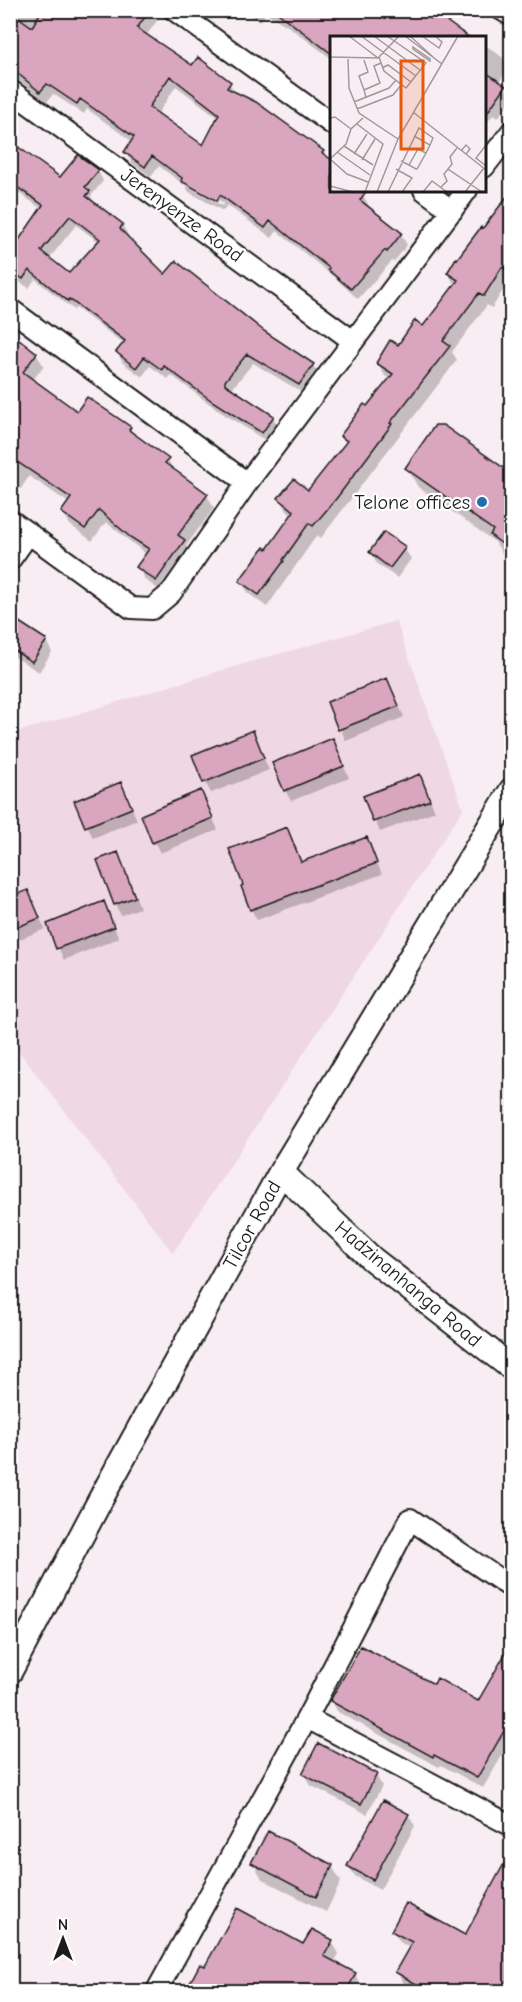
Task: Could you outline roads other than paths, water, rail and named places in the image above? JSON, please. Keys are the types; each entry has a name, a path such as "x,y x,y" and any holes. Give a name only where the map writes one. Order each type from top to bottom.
{"street":[{"path":"174,10 330,123"},
{"path":"502,10 512,16"},
{"name":"Jerenyenze Road","path":"10,90 353,341"},
{"path":"486,164 512,131"},
{"path":"427,192 452,211"},
{"path":"10,520 131,608 152,609 171,593 247,483 466,192"},
{"path":"10,309 247,483"},
{"path":"10,560 29,533"},
{"name":"Tilcor Road","path":"10,1671 105,1491 281,1172 512,790"},
{"name":"Hadzinanhanga Road","path":"281,1172 372,1259 512,1368"},
{"path":"156,1992 307,1718 410,1519 512,1588"},
{"path":"307,1718 512,1826"}],"place":[{"name":"Telone offices","path":"482,502"}]}
